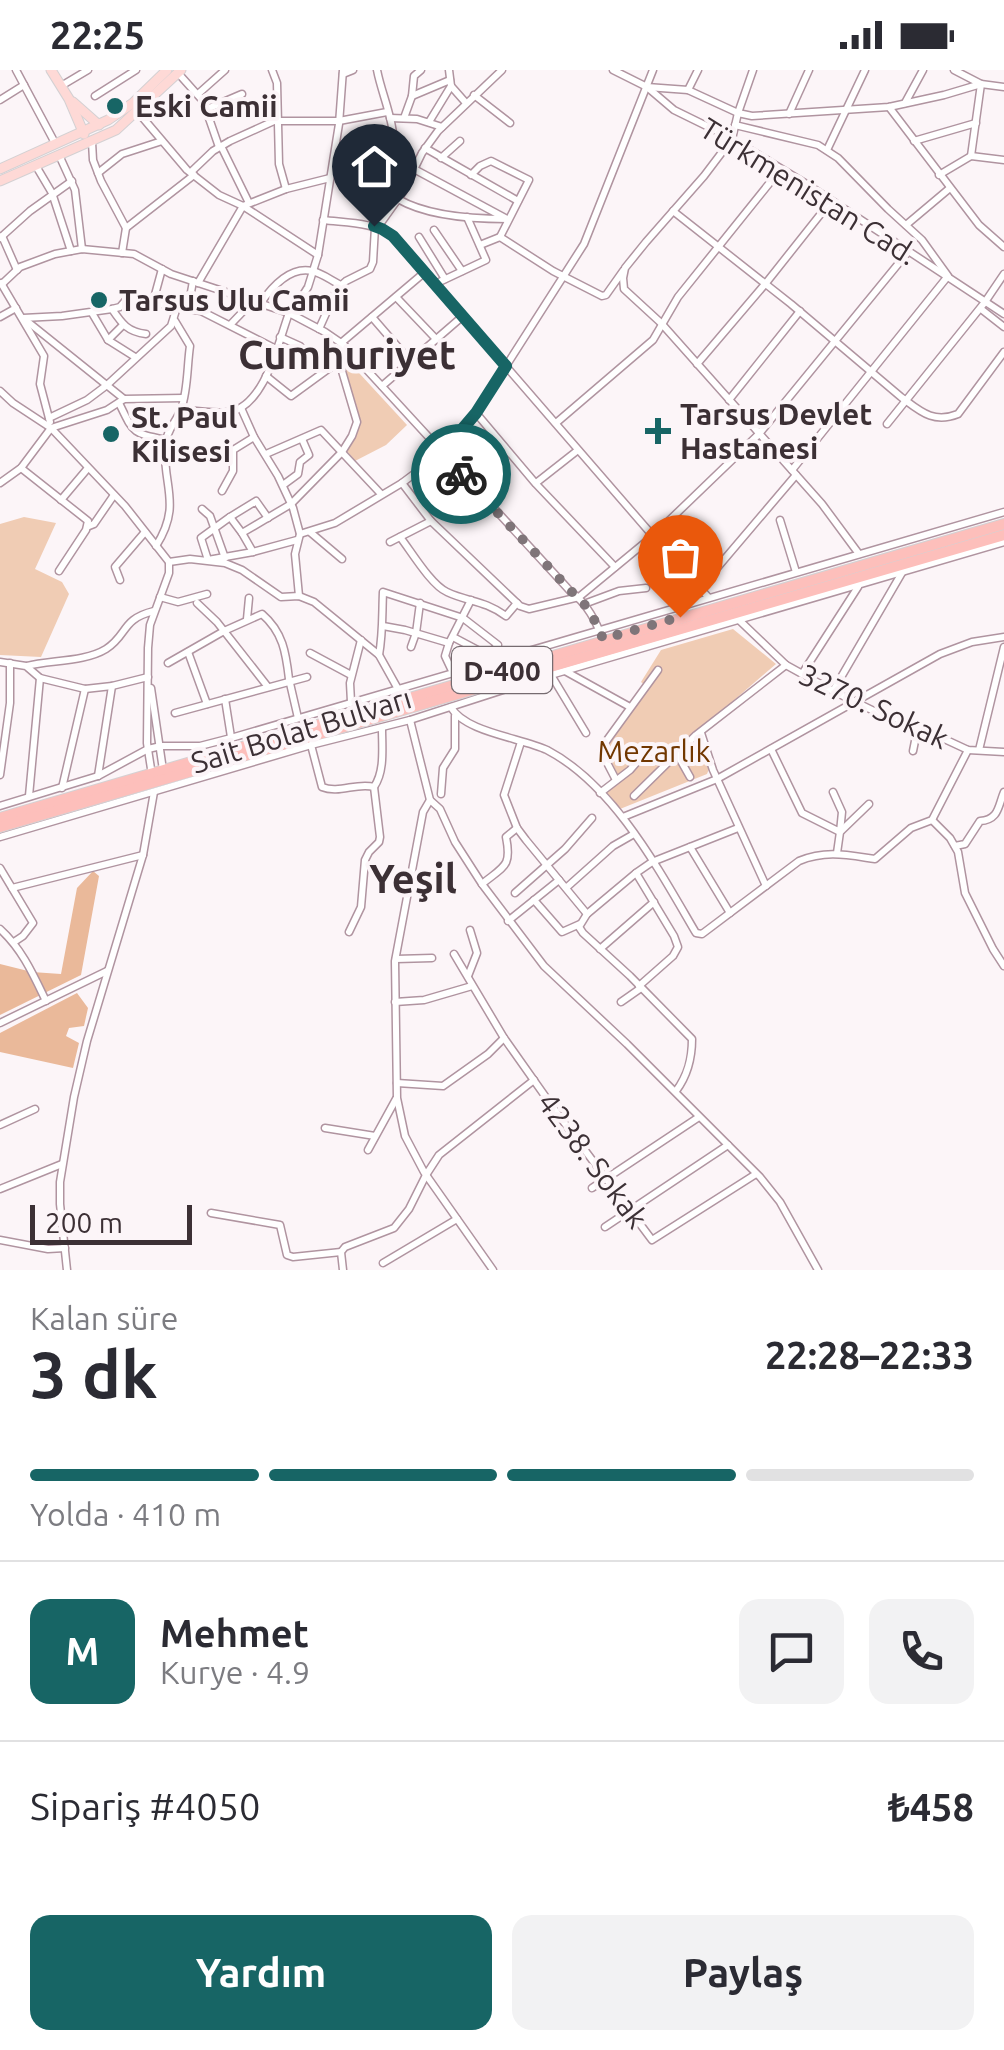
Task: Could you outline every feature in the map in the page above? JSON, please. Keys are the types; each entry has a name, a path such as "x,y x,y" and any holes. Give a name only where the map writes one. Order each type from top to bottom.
{"highway":[{"name":"Sait Bolat Bulvarı","path":"0,818 159,781 601,635 1004,524"},
{"name":"D-400","path":"0,827 1004,538"}],"main road":[{"path":"51,70 69,99 98,124 104,137"},
{"path":"0,181 116,130 171,71"},
{"path":"0,169 108,120 171,71"},
{"path":"69,99 90,143"}],"street":[{"path":"16,70 55,143"},
{"path":"60,87 88,70"},
{"path":"95,96 136,70"},
{"path":"198,94 225,70"},
{"path":"272,70 278,83 279,164 286,189"},
{"path":"181,409 227,412 241,408 254,397 266,376 290,314 308,287 318,255 340,121 343,72 353,70"},
{"path":"376,70 393,138 392,188 397,200 467,217 507,220"},
{"path":"404,118 414,76 421,70"},
{"path":"429,122 450,83 449,70"},
{"path":"318,329 337,289 370,268 376,227 397,200 425,148 502,70"},
{"name":"Türkmenistan Cad.","path":"613,70 646,86 674,110 732,139 948,276 983,305 1004,314"},
{"path":"208,560 253,552 335,522 402,483 442,453 476,413 584,244 653,70"},
{"path":"688,90 698,70"},
{"path":"500,237 562,275 606,295 732,139 753,70"},
{"path":"789,114 809,70"},
{"path":"827,150 865,70"},
{"path":"904,104 922,70"},
{"path":"954,70 981,84 1004,88"},
{"path":"171,71 198,94 207,109 246,204"},
{"path":"412,96 450,83"},
{"path":"450,83 466,103"},
{"path":"646,86 688,90 752,116 889,107 981,84"},
{"path":"972,156 981,84"},
{"path":"0,100 24,85"},
{"path":"207,109 242,94"},
{"path":"474,95 510,124"},
{"path":"889,107 950,188 1004,247"},
{"path":"137,111 192,174 219,195 246,204 318,255"},
{"path":"126,228 220,147 277,121 340,121 389,115 442,127"},
{"path":"914,141 976,123"},
{"path":"700,588 948,276 922,240 827,150 735,126"},
{"path":"98,172 122,154 162,141"},
{"path":"441,158 460,142"},
{"path":"90,143 98,172 126,228 122,253"},
{"path":"425,148 518,201"},
{"path":"59,156 75,190 82,249"},
{"path":"939,174 972,156 1004,160"},
{"path":"470,175 491,161 529,180 500,237 480,245"},
{"path":"35,165 52,194 71,251"},
{"path":"414,169 507,220"},
{"path":"556,423 652,340 678,296 780,170"},
{"path":"188,309 196,282 246,204 330,178"},
{"path":"375,178 386,191 392,188"},
{"path":"16,270 1,237 72,182"},
{"path":"906,225 950,188"},
{"path":"697,364 831,201"},
{"path":"673,211 908,402 935,419 958,414 1004,352"},
{"path":"435,284 486,260 467,217"},
{"path":"323,220 376,227"},
{"name":"3270. Sokak","path":"376,227 393,236 700,588 786,665 878,713 918,726 968,750 1004,752"},
{"path":"434,230 462,271"},
{"path":"419,236 445,279"},
{"path":"51,428 40,384 44,356 1,283 16,270 55,254 82,249 134,254 162,269 290,314 342,344 582,601 601,635"},
{"path":"582,601 759,434 908,252"},
{"path":"626,268 622,278 624,289 661,323 822,504 859,554"},
{"path":"154,302 162,269"},
{"path":"230,325 273,286 301,271 312,271 341,285"},
{"path":"242,533 291,504 342,452 357,422 340,361 342,344 425,272"},
{"path":"888,424 1004,274"},
{"path":"396,297 436,339"},
{"path":"22,318 112,310 130,299 212,316 276,348"},
{"path":"983,305 1004,328"},
{"path":"156,546 170,516 166,440 181,409 190,346 175,321 177,306"},
{"path":"0,317 16,308"},
{"path":"112,310 132,332 146,334"},
{"path":"729,400 800,311"},
{"path":"92,313 108,340 135,358"},
{"path":"382,386 463,316"},
{"path":"372,317 410,362"},
{"path":"22,318 107,385 122,401 131,427 138,434 166,440"},
{"path":"50,418 107,385 175,321"},
{"path":"108,340 123,325"},
{"path":"280,337 300,346 307,355"},
{"path":"266,376 291,396 340,361"},
{"path":"0,391 51,428 114,495 169,562 148,648 148,748 159,781"},
{"path":"2,477 21,468 51,428 122,401 183,398"},
{"path":"241,408 291,504 299,537 295,554 299,596"},
{"path":"476,413 614,567"},
{"path":"265,454 320,430 381,494"},
{"path":"222,491 233,471 232,450 254,437"},
{"path":"282,485 298,474 300,462 309,455 302,439"},
{"path":"536,484 578,450"},
{"path":"21,468 83,515 89,526"},
{"path":"61,500 88,468"},
{"path":"402,483 432,521 517,604 529,609 646,588"},
{"path":"59,571 114,495"},
{"path":"208,560 200,538 230,517 256,502 268,518"},
{"path":"202,509 210,516 225,558"},
{"path":"0,806 98,776 148,748 200,746 231,738 454,673 488,659 601,635 709,597 1004,512"},
{"path":"230,517 253,552"},
{"path":"780,520 796,572"},
{"path":"390,542 432,521"},
{"path":"309,531 342,559"},
{"path":"120,580 115,566 145,532"},
{"path":"400,537 445,592 484,603 506,616 517,604"},
{"path":"0,837 159,781 410,720 735,617 904,572 1004,538"},
{"path":"169,562 190,559 225,563 282,596 299,596 314,602 378,655 398,689"},
{"path":"832,691 904,572"},
{"path":"802,674 859,584"},
{"path":"378,655 384,626 383,592 463,618 498,645 488,659"},
{"path":"160,597 178,602 207,594"},
{"path":"247,620 248,598"},
{"path":"454,673 445,656 472,599"},
{"path":"411,647 420,602"},
{"path":"197,603 268,688"},
{"path":"0,662 26,666 104,650 129,621 154,611"},
{"path":"168,663 262,614 280,636 286,651 298,718"},
{"path":"384,626 451,640 488,659"},
{"path":"623,817 717,779 940,654 972,642 1004,637"},
{"path":"350,703 351,675 361,640"},
{"path":"979,750 1004,647"},
{"path":"188,652 207,704"},
{"path":"310,654 351,675"},
{"path":"0,775 10,703 10,662"},
{"path":"634,796 701,733 786,665"},
{"path":"26,666 40,678 85,689 148,678"},
{"path":"616,780 602,746 658,670"},
{"path":"565,671 630,707"},
{"path":"551,675 586,733"},
{"path":"175,713 307,677"},
{"path":"29,798 40,678"},
{"path":"67,1270 60,1204 74,1097 143,855 159,781 161,746 148,678"},
{"path":"98,776 112,686"},
{"path":"62,788 85,689"},
{"path":"224,699 231,738"},
{"path":"441,794 444,768 455,749 455,716 451,707"},
{"path":"455,716 544,749 600,793 623,817 696,933 702,934 813,855 837,853 875,859 882,855 911,828 932,820 968,750"},
{"path":"410,720 430,800 440,809 455,842 508,921 544,966 676,1091 756,1174 780,1202 818,1270"},
{"path":"913,752 918,726"},
{"path":"350,932 361,907 365,860 379,842 374,787 380,779 382,728"},
{"path":"701,733 717,779 766,886"},
{"path":"520,742 504,792 517,828 587,914"},
{"path":"311,745 322,786 332,791 363,785 374,787"},
{"path":"600,793 630,770 650,747"},
{"path":"771,749 802,813 840,832"},
{"path":"677,754 690,777"},
{"path":"832,792 842,812 837,853"},
{"path":"955,846 965,844 980,821 990,821 998,814 1004,792"},
{"path":"430,800 423,812 396,959 397,1098 405,1136 426,1174 493,1270"},
{"path":"840,832 869,804"},
{"path":"516,893 565,849 592,818"},
{"path":"932,820 955,846 965,892 1004,966"},
{"path":"482,884 506,864 510,853 506,837 517,828"},
{"path":"534,900 562,932 580,924 587,914 652,862 738,828"},
{"path":"566,888 613,846 634,834"},
{"path":"690,847 730,914"},
{"path":"12,888 143,855"},
{"path":"0,868 32,923 14,942"},
{"path":"621,1002 673,956 678,947 636,872"},
{"path":"508,921 559,880"},
{"path":"600,949 654,902"},
{"path":"580,924 582,933 692,1039 690,1064 676,1091"},
{"path":"0,928 24,957 46,1000"},
{"path":"467,976 477,953 470,930"},
{"name":"4238. Sokak","path":"454,954 504,1038 652,1240 756,1174"},
{"path":"396,959 432,958"},
{"path":"0,1023 107,971"},
{"path":"395,1002 424,1000 472,986"},
{"path":"398,1083 444,1086 504,1038"},
{"path":"343,1270 341,1252 345,1247 394,1228 439,1155 534,1080"},
{"path":"368,1150 397,1098"},
{"path":"0,1126 35,1109"},
{"path":"592,1188 700,1117"},
{"path":"325,1128 375,1136"},
{"path":"605,1226 728,1146"},
{"path":"0,1189 63,1163"},
{"path":"211,1214 280,1225 288,1255 293,1257 341,1252"},
{"path":"383,1263 457,1219"},
{"path":"0,1240 64,1248"}],"green space":[{"path":"348,361 407,425 386,445 355,461 347,451 358,417 344,369"},
{"path":"24,517 56,523 35,569 62,582 69,594 41,657 0,655 0,524"},
{"name":"Mezarlık","path":"733,629 776,664 695,734 709,769 707,774 620,809 603,791 618,775 605,748 647,687 641,682 661,650"}],"shaded area":[{"path":"93,871 99,876 81,975 0,1015 0,964 61,974 77,888"},
{"path":"77,993 88,1008 84,1026 69,1028 66,1036 79,1043 73,1068 0,1052 0,1033"}],"way so far":[{"path":"461,474 579,597 603,639 680,617"}],"place":[{"name":"Eski Camii","path":"115,106"},
{"name":"Tarsus Ulu Camii","path":"99,300"},
{"name":"Tarsus Devlet Hastanesi","path":"658,431"},
{"name":"St. Paul Kilisesi","path":"111,434"}],"district":[{"name":"Cumhuriyet","path":"347,354"},
{"name":"Yeşil","path":"413,878"}],"route":[{"path":"374,226 393,236 506,366 476,413 442,453 461,474"}]}
